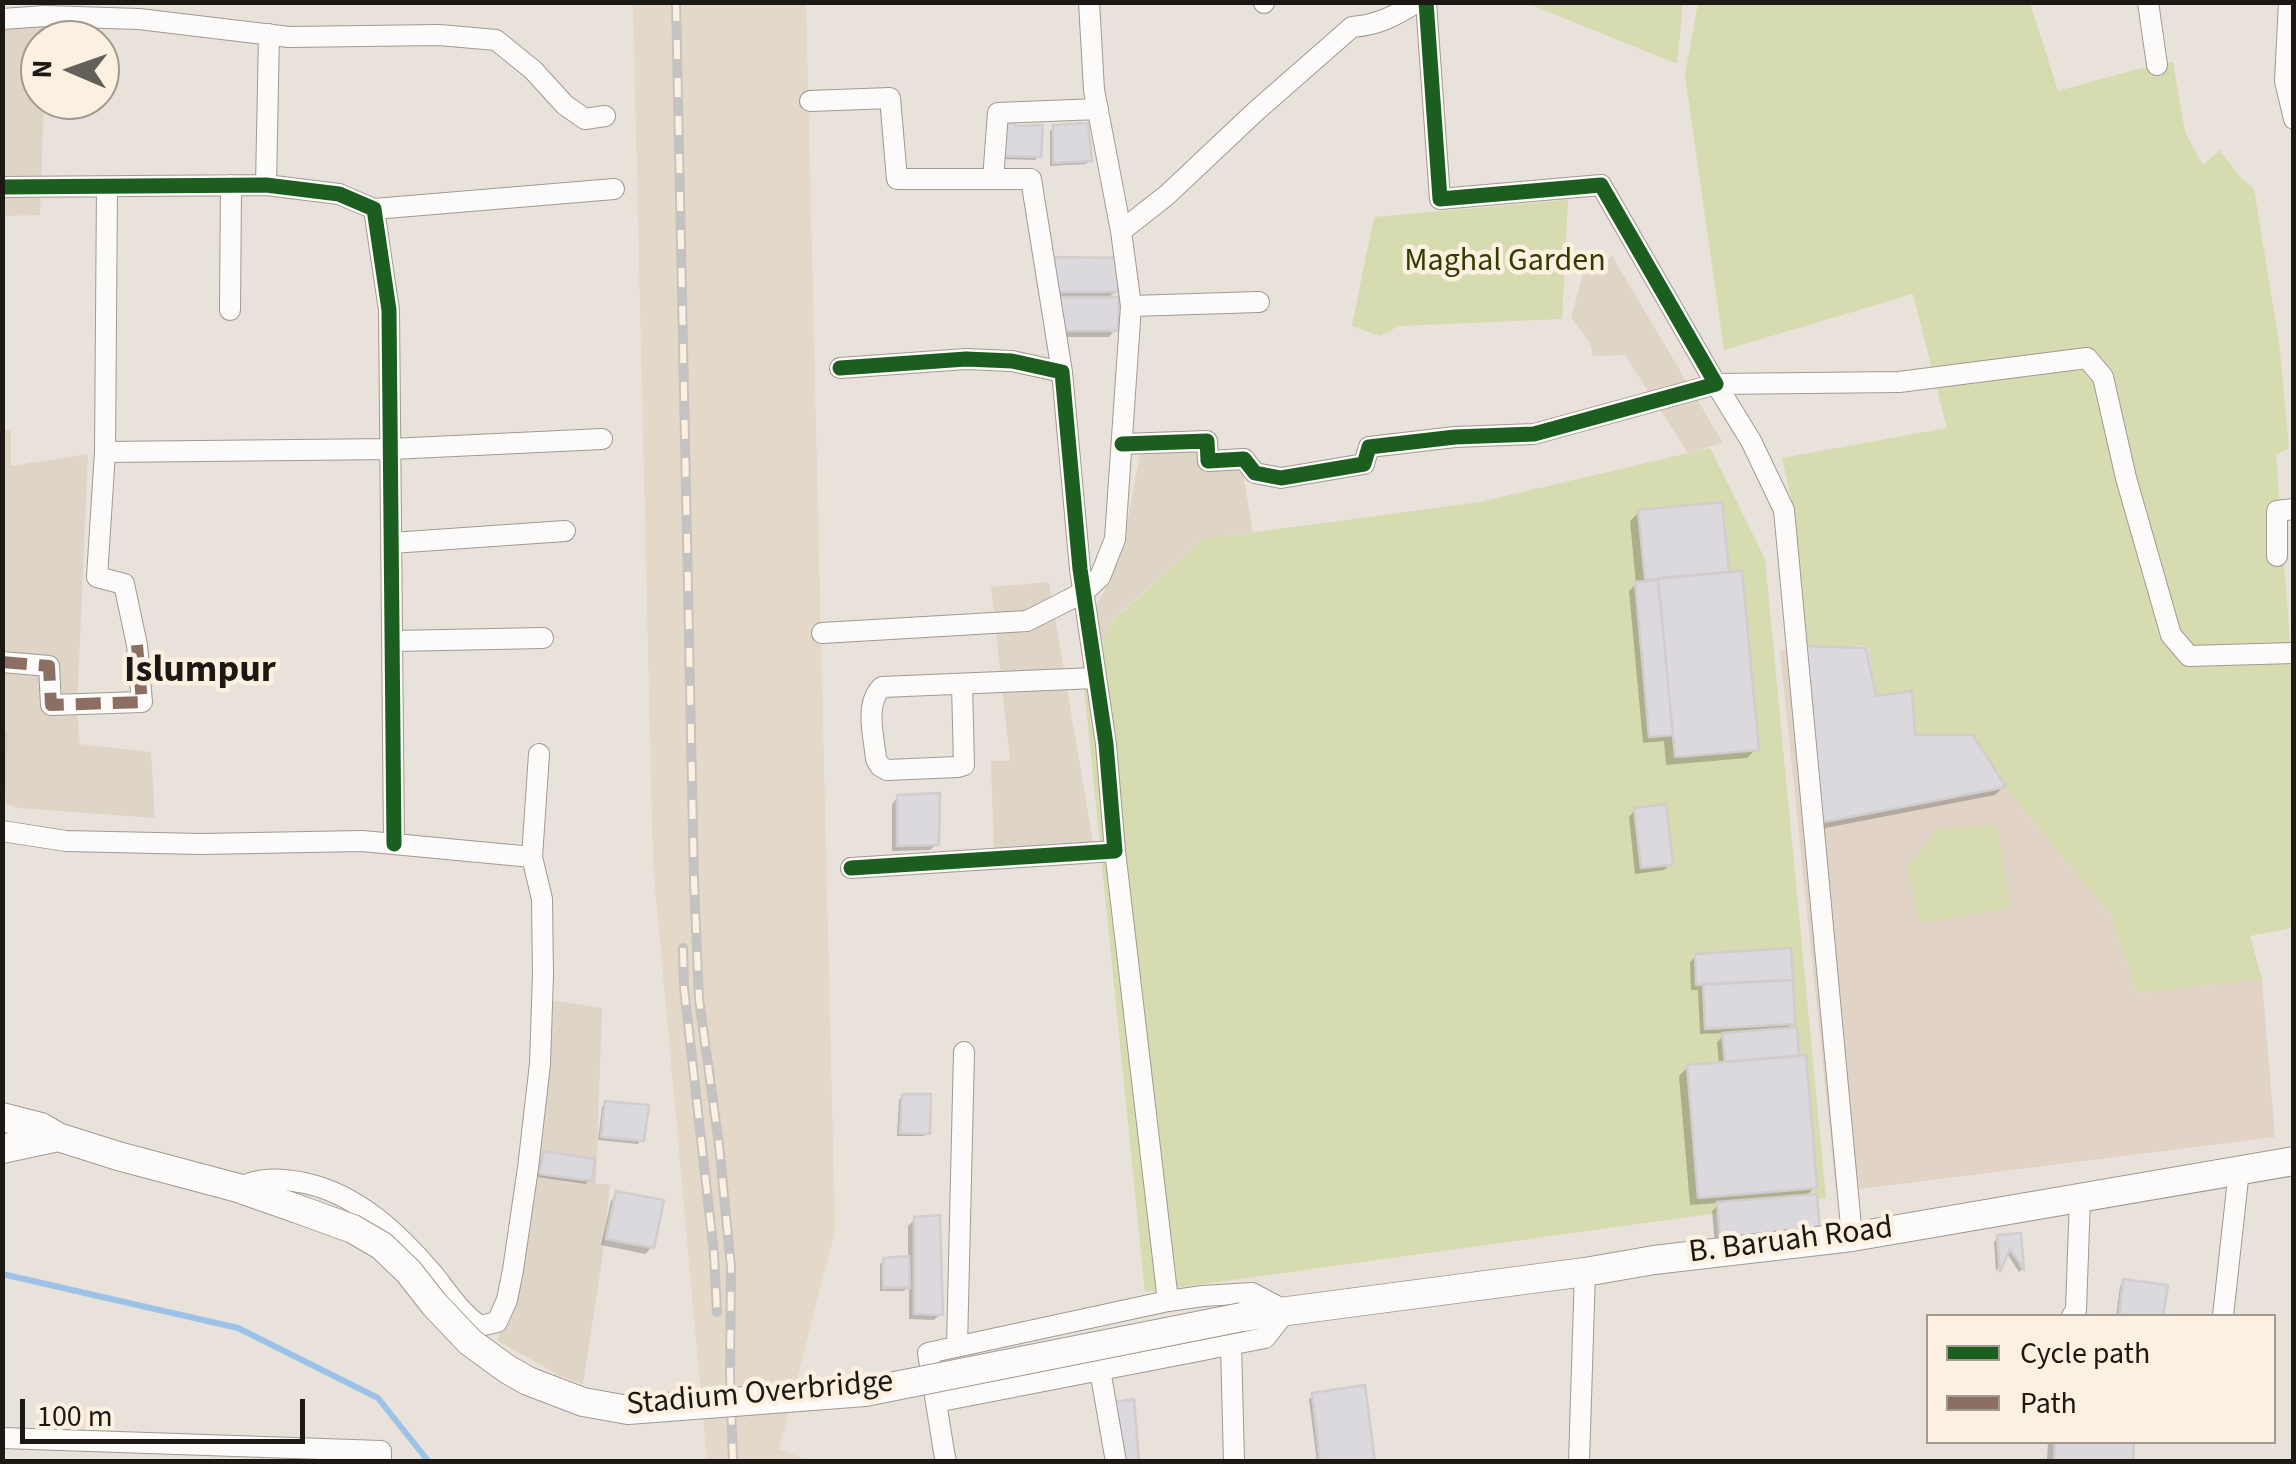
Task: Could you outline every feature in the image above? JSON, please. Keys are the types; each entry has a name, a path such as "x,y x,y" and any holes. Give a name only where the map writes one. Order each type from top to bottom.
{"main road":[{"path":"2,1117 118,1156 238,1188"},
{"path":"2,1149 58,1137"},
{"name":"B. Baruah Road","path":"1286,1311 1852,1236 2294,1161"},
{"name":"Stadium Overbridge","path":"238,1188 353,1229 382,1246 410,1272 470,1342 528,1382 583,1402 628,1410 864,1392 1286,1311"}],"street":[{"path":"822,633 1027,621 1084,592 1100,577 1115,539 1131,306 1098,109 1089,2"},
{"path":"1121,231 1352,27 1383,21 1417,2"},
{"path":"1426,2 1440,199 1601,185 1751,441 1784,510 1852,1236"},
{"path":"2148,2 2157,65"},
{"path":"2289,2 2285,81 2294,120"},
{"path":"2,19 161,12 290,37 439,35 496,40 565,105 585,118 605,116"},
{"path":"266,185 269,34"},
{"path":"810,100 890,98 897,179 1031,179 1062,372 1084,592 1106,744 1168,1301"},
{"path":"993,179 998,112 1098,109"},
{"path":"230,310 232,185"},
{"path":"2,187 266,185 339,194 374,209 614,189"},
{"path":"2,662 49,666 51,705 142,702 137,646 124,584 96,577 105,452 107,186"},
{"path":"374,209 389,310 394,844"},
{"path":"1131,306 1259,302"},
{"path":"1122,444 1207,442 1208,461 1244,458 1255,474 1280,478 1364,464 1370,447 1455,437 1534,434 1716,384 1899,382 2086,358 2102,377 2171,635 2189,656 2294,653"},
{"path":"840,368 966,359 1012,361 1062,372"},
{"path":"105,452 391,449 602,439"},
{"path":"2277,556 2277,512 2294,510"},
{"path":"392,543 565,531"},
{"path":"394,641 543,638"},
{"path":"962,684 964,765 886,770 880,766 871,704 882,687 1095,678"},
{"path":"238,1188 271,1178 327,1188 352,1199 424,1264 466,1316 480,1326 497,1322 507,1300 513,1270 540,1064 542,899 532,857 539,754"},
{"path":"2,831 66,841 362,841 532,857"},
{"path":"851,868 1115,851"},
{"path":"957,1346 964,1052"},
{"path":"2222,1314 2238,1170"},
{"path":"2073,1314 2080,1198"},
{"path":"1579,1462 1585,1272"},
{"path":"936,1402 1265,1338 1286,1311 1252,1293 1204,1296 928,1354 936,1402 946,1462"},
{"path":"1231,1345 1234,1462"},
{"path":"1100,1370 1116,1462"},
{"path":"2,1438 160,1453 382,1451 380,1462"}],"shaded area":[{"path":"633,3 806,3 835,1231 779,1449 809,1461 707,1461 653,864"},
{"path":"2,21 20,22 20,120 43,120 40,215 3,216"},
{"path":"1612,256 1723,443 1688,453 1625,355 1593,356 1590,343 1571,318 1583,274"},
{"path":"2,429 11,431 11,466 88,454 77,710 80,744 151,752 155,818 19,808 3,803"},
{"path":"1198,447 1202,470 1242,468 1253,532 1204,539 1114,618 1101,643 1094,609 1124,540 1141,449"},
{"path":"1049,582 1096,860 994,860 991,761 1010,761 991,587"},
{"path":"1801,646 1866,648 1876,696 1912,691 1973,735 2006,787 2111,916 2137,993 2262,979 2275,1137 1836,1192 1780,651"},
{"path":"550,1000 602,1008 596,1184 610,1184 583,1384 560,1376 498,1341 519,1257"}],"green space":[{"path":"1527,3 1683,3 1677,64"},
{"path":"1698,3 2030,3 2058,91 2173,62 2185,132 2203,165 2220,150 2254,189 2279,342 2289,448 2276,455 2290,643 2294,647 2293,928 2250,936 2262,979 2137,993 2111,916 2006,787 1973,735 1915,735 1912,691 1876,696 1868,646 1801,646 1796,519 1782,458 1947,428 1913,294 1724,350 1685,75"},
{"name":"Maghal Garden","path":"1568,200 1562,319 1399,326 1380,336 1352,326 1374,217"},
{"path":"1710,448 1765,559 1826,1198 1145,1292 1083,677 1114,619 1204,539 1480,502"},
{"path":"1996,824 2011,908 1919,923 1908,866 1937,829"}],"building":[{"path":"1006,120 1016,120 1015,126 1043,125 1041,157 1002,156"},
{"path":"1088,123 1092,161 1053,163 1053,125"},
{"path":"1053,257 1119,258 1118,292 1052,292"},
{"path":"1052,297 1119,297 1118,331 1051,331"},
{"path":"1722,502 1729,572 1645,580 1638,510"},
{"path":"1742,571 1759,750 1675,757 1658,578"},
{"path":"1658,580 1673,735 1649,737 1635,582"},
{"path":"1801,646 1866,648 1876,696 1912,691 1915,735 1973,735 2006,787 1814,824"},
{"path":"2,734 6,734 5,787 2,787"},
{"path":"940,793 939,845 897,846 897,795"},
{"path":"1666,804 1673,865 1641,868 1634,808"},
{"path":"1791,948 1793,980 1696,985 1695,954"},
{"path":"1793,980 1795,1024 1705,1029 1703,984"},
{"path":"1797,1027 1799,1056 1725,1062 1722,1033"},
{"path":"1806,1055 1817,1188 1698,1198 1687,1065"},
{"path":"902,1094 931,1094 930,1134 900,1133"},
{"path":"605,1101 649,1105 644,1141 601,1137"},
{"path":"544,1151 595,1159 592,1181 539,1174"},
{"path":"616,1191 664,1200 654,1248 606,1239"},
{"path":"1817,1194 1820,1231 1720,1239 1717,1202"},
{"path":"940,1215 943,1315 914,1314 914,1217"},
{"path":"2021,1233 2024,1270 2010,1249 2000,1272 1997,1235"},
{"path":"909,1256 910,1288 883,1288 883,1258"},
{"path":"2123,1279 2168,1285 2163,1314 2119,1314"},
{"path":"1365,1385 1375,1462 1320,1462 1312,1393"},
{"path":"1134,1399 1139,1462 1117,1462 1109,1403"},
{"path":"2055,1444 2134,1444 2133,1462 2054,1462"}],"waterway":[{"path":"2,1274 238,1328 378,1398 429,1462"}],"railway":[{"path":"676,2 694,881 699,999 731,1267 733,1462"},
{"path":"683,948 717,1312"}],"marked path":[{"path":"2,662 49,666 51,705 142,702 137,645"}],"cycle path":[{"path":"1122,444 1207,441 1208,461 1244,459 1255,473 1281,478 1364,464 1369,447 1455,437 1534,434 1716,384 1601,185 1440,199 1426,2"},
{"path":"2,187 266,185 339,194 374,209 389,310 394,844"},
{"path":"840,368 966,359 1012,361 1062,372 1080,569 1106,744 1115,851 851,868"}],"district":[{"name":"Islumpur","path":"200,673"}]}
